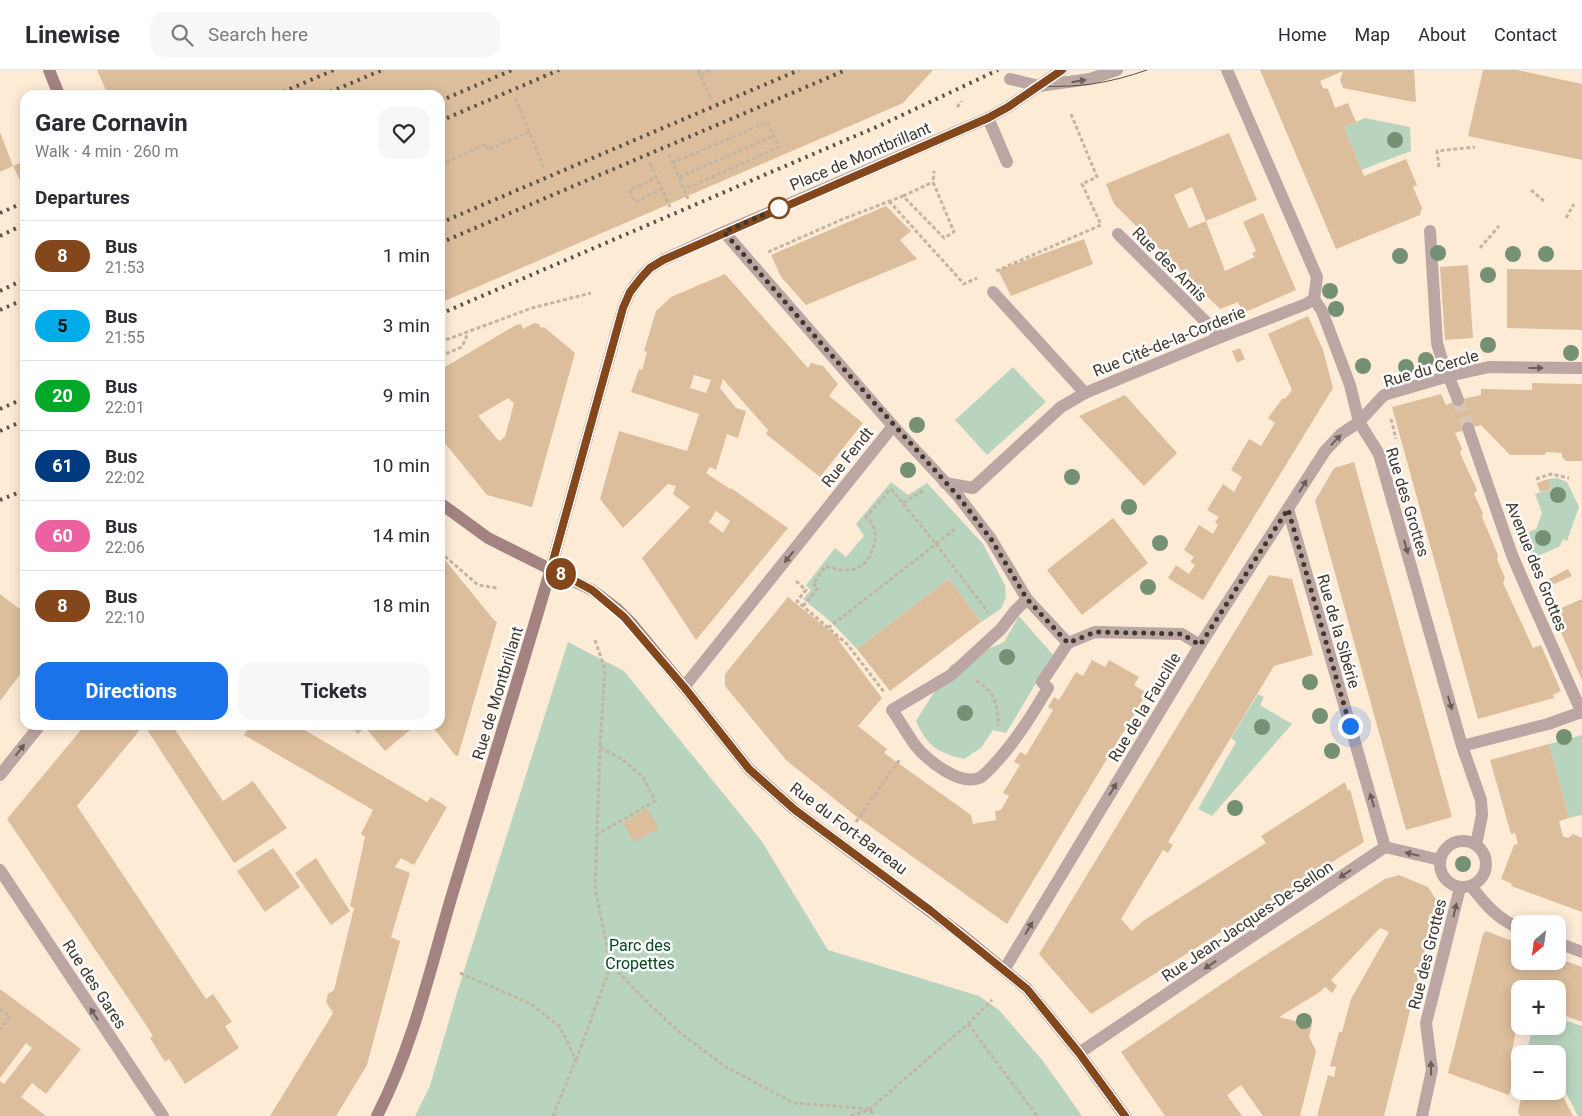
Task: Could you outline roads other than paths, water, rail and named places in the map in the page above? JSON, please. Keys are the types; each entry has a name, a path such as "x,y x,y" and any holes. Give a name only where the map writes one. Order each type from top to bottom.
{"main road":[{"path":"49,70 57,90"},
{"name":"Rue du Fort-Barreau","path":"445,507 488,538 592,590 617,610 632,624 749,769 795,810 905,891 1027,989 1079,1053 1125,1116"},
{"name":"Rue de Montbrillant","path":"377,1116 398,1074 410,1040 551,568"}],"street":[{"name":"Place de Montbrillant","path":"641,278 650,268 663,260 988,118 1062,70"},
{"path":"1010,79 1039,86 1090,79 1117,70"},
{"path":"1227,70 1317,278 1314,299"},
{"path":"988,118 1008,162"},
{"path":"1430,231 1437,343 1441,361 1458,400"},
{"name":"Rue Fendt","path":"684,687 894,426 724,232"},
{"name":"Rue des Amis","path":"1118,234 1221,337"},
{"name":"Rue de Montbrillant","path":"551,568 623,308 630,292 641,278"},
{"name":"Rue Cité-de-la-Corderie","path":"992,292 1085,394 1306,304 1314,299"},
{"name":"Rue des Grottes","path":"1314,299 1322,311 1350,385 1359,422 1379,454 1462,746 1481,800 1482,815 1476,845"},
{"name":"Rue du Cercle","path":"1359,422 1384,395 1449,376 1490,368 1582,368"},
{"path":"945,483 973,488 1061,406 1085,394"},
{"name":"Rue de la Faucille","path":"1004,970 1200,645 1325,451 1342,434 1359,422"},
{"path":"894,426 958,496 991,539 1027,599 1068,643"},
{"name":"Avenue des Grottes","path":"1468,428 1512,554 1582,712"},
{"name":"Rue de la Sibérie","path":"1288,509 1385,847"},
{"path":"1027,599 1001,629 951,675 892,710 915,745 932,762 952,775 966,779 979,778 991,768 1016,739 1048,688 1042,682 1068,643 1095,632 1105,632 1182,634 1200,645"},
{"path":"1462,746 1548,724 1582,712"},
{"path":"0,775 36,730"},
{"path":"1458,842 1476,845 1484,855 1486,867 1481,879 1466,887 1451,885 1444,879 1440,870 1440,860 1443,852 1449,845 1458,842"},
{"path":"1385,847 1440,860"},
{"name":"Rue Jean-Jacques-De-Sellon","path":"1079,1053 1385,847"},
{"name":"Rue des Gares","path":"0,870 163,1116"},
{"path":"1466,887 1499,917 1511,923"},
{"name":"Rue des Grottes","path":"1422,1116 1432,1070 1426,1023 1466,887"},
{"path":"1566,946 1582,952"}],"tunnel":[{"path":"1458,400 1468,428"}],"tram line":[{"path":"1039,86 1094,84 1147,70"}],"railway":[{"path":"288,90 334,70"},
{"path":"335,90 382,70"},
{"path":"445,99 512,70"},
{"path":"445,119 559,70"},
{"path":"445,221 799,70"},
{"path":"445,241 846,70"},
{"path":"445,312 881,125 998,70"},
{"path":"0,213 20,204"},
{"path":"0,236 20,226"},
{"path":"0,291 20,281"},
{"path":"0,310 20,301"},
{"path":"0,409 20,400"},
{"path":"0,431 20,422"},
{"path":"0,500 20,492"}],"park label":[{"name":"Parc des Cropettes","path":"640,954"}]}
